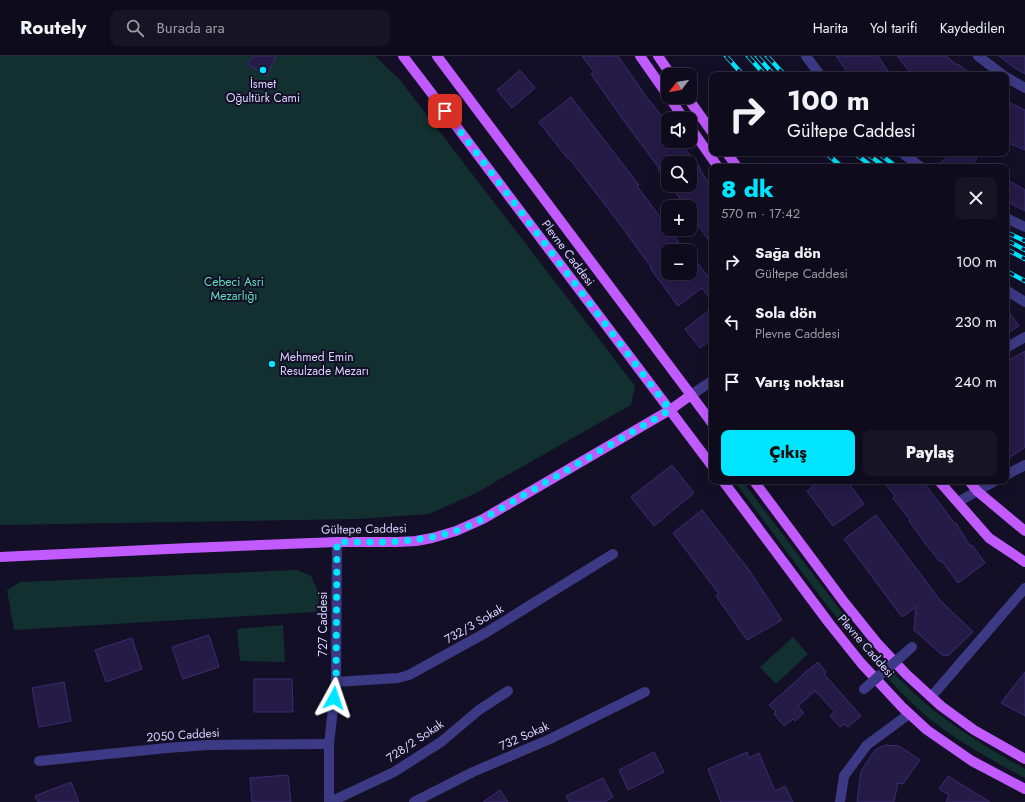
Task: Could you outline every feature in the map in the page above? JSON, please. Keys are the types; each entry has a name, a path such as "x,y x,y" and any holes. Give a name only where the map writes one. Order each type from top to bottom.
{"main road":[{"name":"Plevne Caddesi","path":"403,56 709,462"},
{"name":"Plevne Caddesi","path":"437,56 709,420"},
{"path":"640,56 661,86"},
{"path":"658,56 666,68"},
{"path":"692,104 709,128"},
{"path":"697,137 709,154"},
{"name":"Gültepe Caddesi","path":"0,557 337,542 397,542 432,538 456,531 483,519 670,410 691,395"},
{"name":"Plevne Caddesi","path":"726,484 829,623 862,663 902,707 927,730 972,761 1025,789"},
{"name":"Plevne Caddesi","path":"756,484 844,602 877,643 906,674 941,706 974,730 1025,759"},
{"path":"943,484 989,538 1025,562"},
{"path":"971,484 977,491 1025,531"}],"street":[{"path":"806,56 818,72"},
{"path":"978,56 999,72"},
{"path":"1009,79 1025,88"},
{"path":"906,156 917,164"},
{"path":"1009,219 1025,227"},
{"path":"1009,292 1025,302"},
{"path":"1009,346 1025,337"},
{"path":"691,395 709,383"},
{"path":"1009,473 1025,465"},
{"path":"958,502 990,484"},
{"name":"727 Caddesi","path":"330,802 329,744 336,682 337,542"},
{"name":"732/3 Sokak","path":"336,682 409,676 487,632 613,554"},
{"path":"932,697 1025,588"},
{"path":"864,689 912,647"},
{"name":"728/2 Sokak","path":"330,802 394,772 441,742 479,710 508,691"},
{"name":"732 Sokak","path":"414,802 473,772 550,739 645,692"},
{"path":"840,802 844,776 867,744 910,714"},
{"name":"2050 Caddesi","path":"39,761 208,745 329,744"}],"green space":[{"name":"Cebeci Asri Mezarlığı","path":"0,56 375,56 400,80 635,386 631,405 474,494 429,514 357,519 0,525"},
{"path":"736,484 744,484 841,611 896,675 926,704 962,731 1025,769 1025,778 954,737 921,711 899,690 869,657 805,577"},
{"path":"297,570 311,576 320,595 316,612 14,630 7,590 20,582"},
{"path":"283,625 285,662 240,661 237,629"},
{"path":"793,637 808,654 776,684 760,667"}],"building":[{"name":"İsmet Oğultürk Cami","path":"254,56 276,56 267,76 247,64"},
{"path":"582,56 618,56 661,115 661,148 684,148 691,156 661,156 661,173 658,169 659,168 591,74 594,72"},
{"path":"836,56 878,56 888,71 886,72 847,72"},
{"path":"897,56 946,56 968,72 910,72"},
{"path":"999,56 1025,56 1025,74 1013,67"},
{"path":"520,70 535,88 512,108 497,90"},
{"path":"571,97 639,185 637,186 661,219 661,236 674,236 680,244 661,244 661,280 697,280 697,262 709,278 709,297 702,288 678,306 616,219 569,158 568,159 539,122"},
{"path":"1009,102 1025,110 1025,150 1009,143"},
{"path":"948,156 975,156 977,158 972,164 939,164"},
{"path":"697,164 709,184 709,241 697,223 697,200 681,200 675,192 697,192"},
{"path":"1009,181 1025,190 1025,211 1009,203"},
{"path":"709,310 709,341 700,348 685,329"},
{"path":"1009,312 1019,326 1009,332"},
{"path":"1025,351 1025,447 1009,458 1009,360"},
{"path":"672,465 694,493 654,526 631,497"},
{"path":"816,484 849,484 864,504 833,526 807,491"},
{"path":"885,484 925,484 955,524 956,523 970,546 972,545 985,563 958,583 942,561 940,562 922,539 893,498 895,496"},
{"path":"702,510 749,570 782,620 747,640 716,596 719,594 673,533"},
{"path":"876,515 940,600 973,632 948,656 942,655 914,630 916,607 902,617 844,539"},
{"path":"209,635 219,667 183,679 172,647"},
{"path":"132,638 142,669 106,682 95,650"},
{"path":"818,662 826,672 824,674 861,716 848,727 845,724 840,727 830,716 835,712 815,691 798,706 804,713 795,721 793,719 784,726 774,714 776,712 769,705"},
{"path":"1025,672 1025,716 1001,703"},
{"path":"254,679 292,679 293,712 254,712"},
{"path":"64,682 71,721 39,727 32,688"},
{"path":"885,745 899,746 920,760 903,784 898,783 894,802 857,802 861,771 875,750"},
{"path":"654,752 664,772 628,790 619,770"},
{"path":"747,752 749,758 759,753 775,791 785,786 793,802 721,802 708,769"},
{"path":"288,775 291,802 252,802 250,778"},
{"path":"948,776 990,802 946,802 949,795 939,789"},
{"path":"603,778 613,797 604,802 569,802 566,796"},
{"path":"71,782 79,802 38,802 35,796"},
{"path":"500,790 508,802 483,802"}],"railway":[{"path":"726,56 740,72"},
{"path":"748,56 762,72"},
{"path":"757,56 771,72"},
{"path":"767,56 782,72"},
{"path":"829,156 839,164"},
{"path":"858,156 869,164"},
{"path":"870,156 881,164"},
{"path":"882,156 893,164"},
{"path":"1009,233 1025,241"},
{"path":"1009,242 1025,250"},
{"path":"1009,251 1025,259"},
{"path":"1009,273 1025,281"}],"place":[{"name":"İsmet Oğultürk Cami","path":"263,70"},
{"name":"Mehmed Emin Resulzade Mezarı","path":"272,364"}],"route":[{"path":"334,698 336,682 337,542 416,541 456,531 483,519 670,410 445,111"}]}
